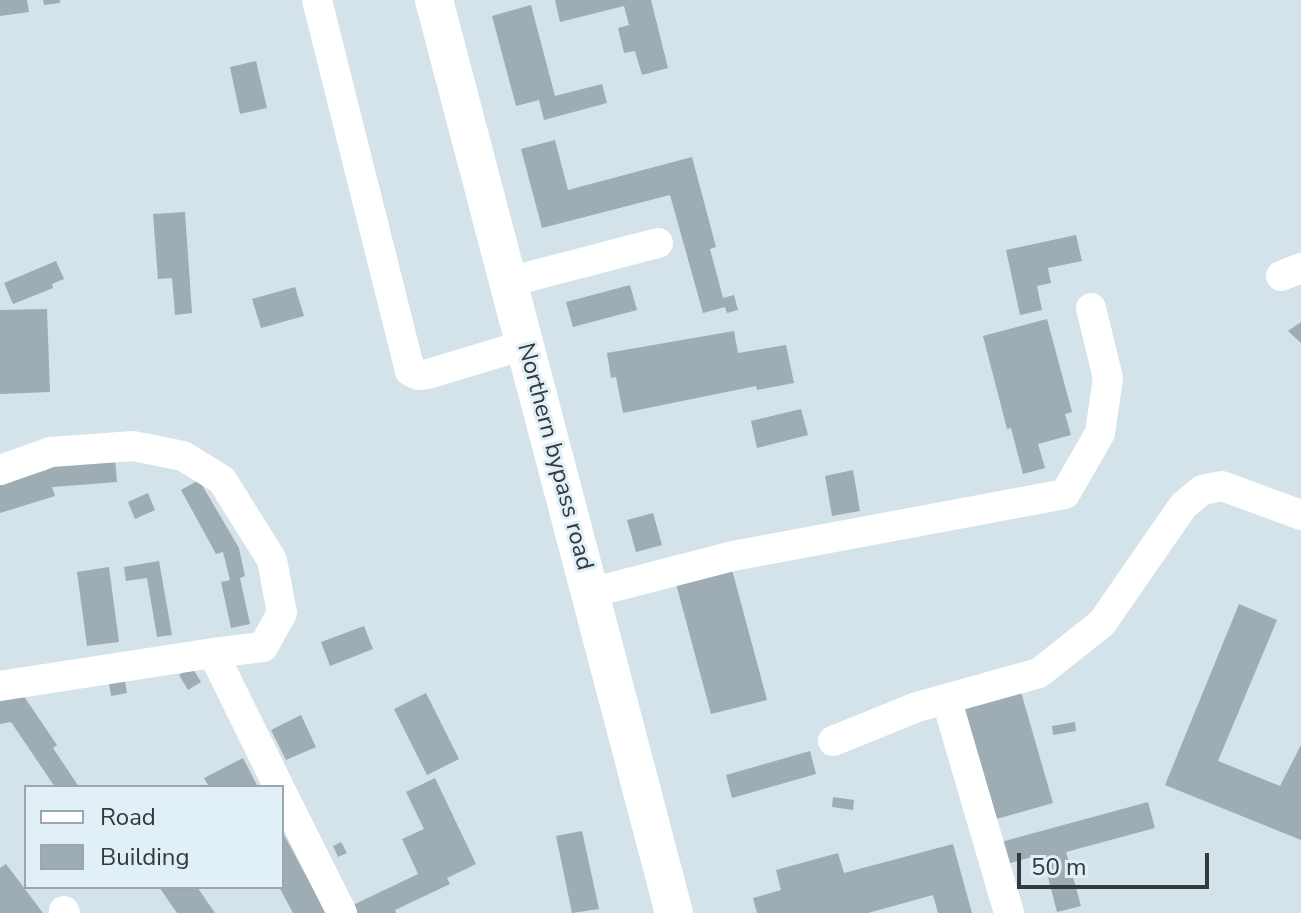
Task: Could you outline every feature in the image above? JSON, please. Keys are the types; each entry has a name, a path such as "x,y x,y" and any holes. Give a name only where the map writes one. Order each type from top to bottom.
{"main road":[{"name":"Northern bypass road","path":"434,0 674,913"}],"street":[{"path":"317,0 410,371 418,375 428,374 524,345"},
{"path":"508,282 658,243"},
{"path":"590,593 733,556 1065,494 1100,433 1108,378 1091,308"},
{"path":"0,686 263,647 282,613 272,560 222,480 183,456 133,446 51,452 2,463"},
{"path":"833,741 917,707 1039,673 1102,623 1183,506 1202,490 1222,486 1301,515"},
{"path":"213,653 278,785"},
{"path":"947,701 1009,913"},
{"path":"284,797 342,913"}],"building":[{"path":"0,0 27,0 29,12 0,16"},
{"path":"43,0 60,0 60,3 44,5"},
{"path":"555,0 651,0 668,68 642,75 635,51 624,53 618,28 629,25 624,6 560,22"},
{"path":"531,5 555,96 602,84 607,103 544,120 539,100 516,106 492,16"},
{"path":"256,61 267,108 240,114 230,67"},
{"path":"555,140 568,190 692,157 716,247 710,249 723,298 734,295 738,310 727,313 725,307 703,313 670,195 542,228 521,149"},
{"path":"185,212 192,313 175,315 172,278 158,279 153,214"},
{"path":"1076,235 1082,261 1048,268 1051,283 1037,286 1042,310 1020,315 1006,250"},
{"path":"56,261 64,279 52,284 53,288 13,304 4,283"},
{"path":"630,285 637,310 573,327 566,302"},
{"path":"295,287 304,316 261,328 252,299"},
{"path":"47,309 50,392 0,394 0,310"},
{"path":"1047,319 1072,412 1065,414 1071,435 1038,444 1045,468 1023,474 1011,428 1007,429 983,336"},
{"path":"1301,322 1301,343 1288,331"},
{"path":"734,331 738,353 786,345 794,383 757,390 756,386 623,413 616,377 611,378 607,353"},
{"path":"801,409 808,435 757,448 751,421"},
{"path":"115,459 117,482 52,487 55,496 0,513 0,484 47,470 47,464"},
{"path":"853,470 860,511 832,516 825,476"},
{"path":"199,480 239,548 245,576 240,578 250,624 231,628 221,582 230,580 223,552 216,554 181,490"},
{"path":"148,493 155,510 135,519 128,502"},
{"path":"653,513 662,545 636,552 627,520"},
{"path":"159,561 172,635 157,637 147,578 126,581 124,567"},
{"path":"731,566 767,700 711,714 675,580"},
{"path":"109,567 119,642 87,646 77,572"},
{"path":"1239,604 1277,620 1218,761 1280,786 1301,745 1301,840 1165,785"},
{"path":"364,626 373,649 330,666 321,642"},
{"path":"192,667 201,682 188,690 179,675"},
{"path":"125,681 127,693 111,696 109,683"},
{"path":"1021,692 1053,803 993,820 962,709"},
{"path":"426,693 459,759 427,775 394,709"},
{"path":"23,695 57,745 53,748 78,785 54,785 11,722 0,724 0,699"},
{"path":"301,715 316,747 286,760 271,730"},
{"path":"1075,722 1076,731 1053,735 1052,726"},
{"path":"810,751 816,774 732,798 726,775"},
{"path":"243,758 257,785 208,785 204,778"},
{"path":"435,778 476,864 447,878 450,884 395,910 396,913 354,913 351,906 418,874 402,839 424,829 406,792"},
{"path":"833,797 854,800 853,810 832,807"},
{"path":"1148,802 1155,828 1066,852 1081,906 1057,912 1043,858 1036,860 1035,856 1007,864 1001,842"},
{"path":"582,831 599,909 572,913 556,836"},
{"path":"284,835 326,913 293,913 280,889 284,889"},
{"path":"341,842 347,853 338,857 333,846"},
{"path":"953,844 972,913 938,913 933,895 868,913 757,913 753,898 781,890 776,870 838,853 844,873"},
{"path":"6,864 43,913 0,913 0,868"},
{"path":"160,889 198,889 215,913 177,913"}]}
